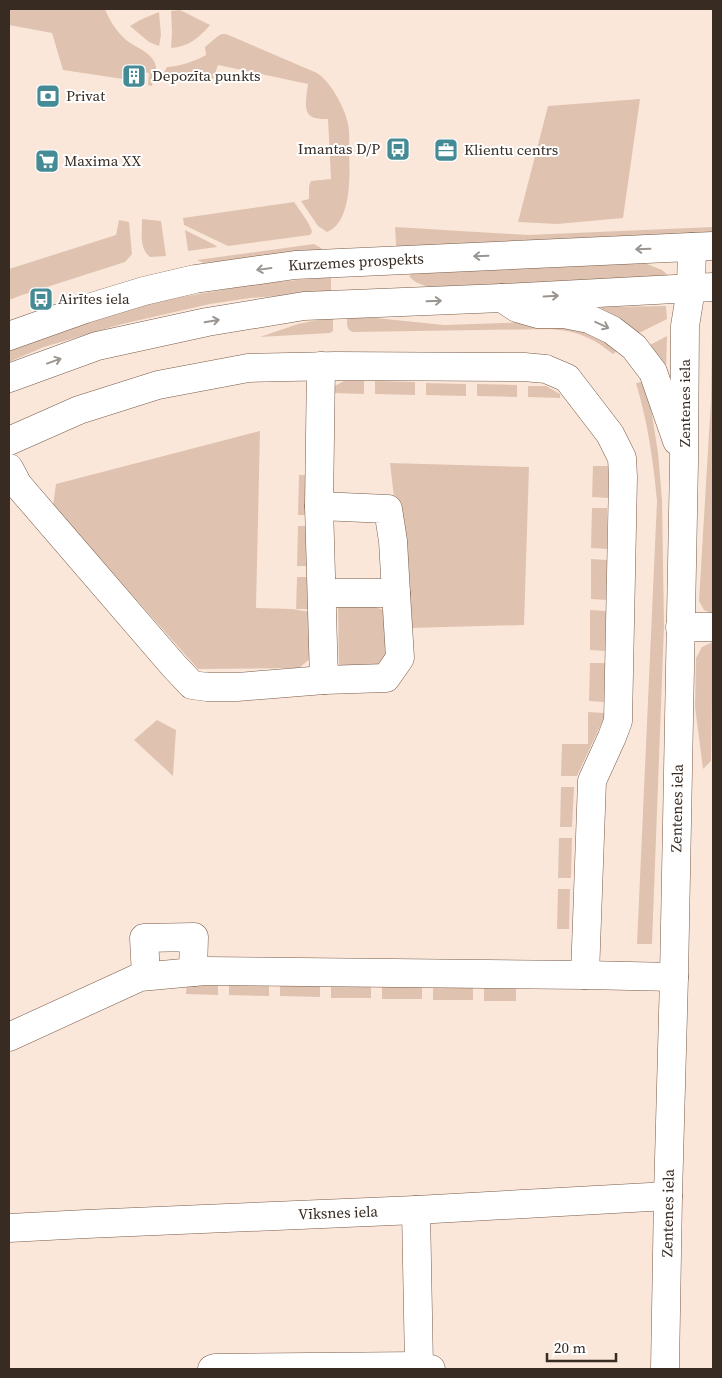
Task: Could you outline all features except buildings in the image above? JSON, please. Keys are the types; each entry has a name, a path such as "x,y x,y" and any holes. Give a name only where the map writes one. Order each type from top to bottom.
{"street":[{"name":"Zentenes iela","path":"665,1369 684,462 685,326 702,288 702,247"},
{"name":"Kurzemes prospekts","path":"9,336 85,309 144,291 195,279 295,265 702,247"},
{"path":"9,378 96,346 217,320 304,306 702,288"},
{"path":"502,298 517,308 538,314 564,314 589,319 612,330 634,347 653,372 684,462"},
{"path":"321,366 319,506 324,680"},
{"path":"9,441 79,410 158,385 248,368 321,366 524,367 546,368 567,378 610,434 622,458 623,486 618,721 592,781 585,975"},
{"path":"9,468 18,485 174,666 192,685 207,687 237,687 324,680 386,678 400,658 393,541 388,509 319,506"},
{"path":"322,593 396,594"},
{"path":"680,627 713,627"},
{"path":"146,976 144,938 194,937 194,972"},
{"path":"9,1037 140,977 205,970 674,977"},
{"name":"Vīksnes iela","path":"9,1228 416,1210 668,1196"},
{"path":"212,1369 425,1368 416,1210"}],"shaded area":[{"path":"9,9 105,9 121,35 151,57 156,67 152,86 148,85 149,73 125,69 123,79 63,70 52,33 9,25"},
{"path":"180,10 210,25 193,41 183,46 171,48 171,11"},
{"path":"159,12 161,35 159,46 149,42 130,26"},
{"path":"222,34 226,34 317,73 332,89 341,103 349,131 348,196 341,219 335,227 327,232 318,226 301,201 309,199 311,181 331,179 328,119 315,118 308,113 306,104 308,84 218,65 213,79 208,82 163,74 167,67 187,63 206,55 205,47"},
{"path":"640,99 623,218 557,224 518,222 548,106"},
{"path":"294,202 309,225 312,232 310,235 228,246 184,225 183,218"},
{"path":"142,219 161,221 166,256 150,257 146,253 142,240"},
{"path":"119,220 129,222 132,254 125,262 9,300 9,269 116,235"},
{"path":"395,227 528,235 713,227 713,233 398,249"},
{"path":"185,230 215,245 217,247 188,251"},
{"path":"314,244 321,248 324,253 204,263 197,260"},
{"path":"642,262 662,270 669,276 438,289 418,283 409,276 412,273"},
{"path":"331,277 331,292 250,298 210,304 122,324 44,347 9,362 9,350 46,335 152,303 255,284"},
{"path":"666,306 667,319 635,335 601,312 602,307"},
{"path":"347,317 366,317 444,325 556,321 573,323 620,349 613,354 584,336 568,331 549,329 353,332 348,328"},
{"path":"322,319 333,319 333,331 330,333 260,337 298,324"},
{"path":"712,335 713,614 704,610 699,601 711,400"},
{"path":"667,336 666,371 646,347"},
{"path":"344,381 364,381 364,394 332,393 333,387"},
{"path":"375,381 415,382 415,395 375,394"},
{"path":"642,382 651,408 658,453 662,500 664,626 652,944 637,944 657,501 644,413 636,383"},
{"path":"426,383 466,384 466,396 426,395"},
{"path":"477,384 517,385 517,397 477,396"},
{"path":"528,386 546,386 560,394 560,398 528,397"},
{"path":"260,431 256,608 292,609 310,612 310,659 299,668 198,669 53,506 56,484"},
{"path":"390,463 529,467 524,625 409,628"},
{"path":"593,466 608,466 608,498 592,497"},
{"path":"299,475 312,475 311,515 298,515"},
{"path":"592,508 607,508 607,549 591,548"},
{"path":"298,526 311,526 310,566 297,566"},
{"path":"591,559 607,560 606,600 591,599"},
{"path":"297,577 310,577 309,609 296,609"},
{"path":"338,604 371,605 383,610 393,651 376,670 339,670"},
{"path":"590,610 606,611 605,651 590,650"},
{"path":"713,642 711,761 703,769 695,707 696,658 702,647"},
{"path":"590,663 605,663 604,702 589,701"},
{"path":"588,712 604,713 604,718 577,776 561,776 562,744 588,744"},
{"path":"157,720 176,730 173,776 134,740"},
{"path":"561,787 574,787 572,827 560,827"},
{"path":"559,838 572,838 571,878 558,878"},
{"path":"558,889 570,889 569,929 557,929"},
{"path":"187,981 218,982 218,995 186,994"},
{"path":"229,982 269,983 269,996 229,995"},
{"path":"280,983 320,984 320,997 280,996"},
{"path":"331,984 371,985 371,998 331,998"},
{"path":"382,985 422,986 422,999 382,999"},
{"path":"433,987 473,988 473,1000 433,1000"},
{"path":"484,988 516,989 516,1001 484,1001"}],"place":[{"name":"Depozīta punkts","path":"134,76"},
{"name":"Privat","path":"48,96"},
{"name":"Imantas D/P","path":"398,149"},
{"name":"Klientu centrs","path":"446,150"},
{"name":"Maxima XX","path":"47,161"},
{"name":"Airītes iela","path":"41,299"}]}
